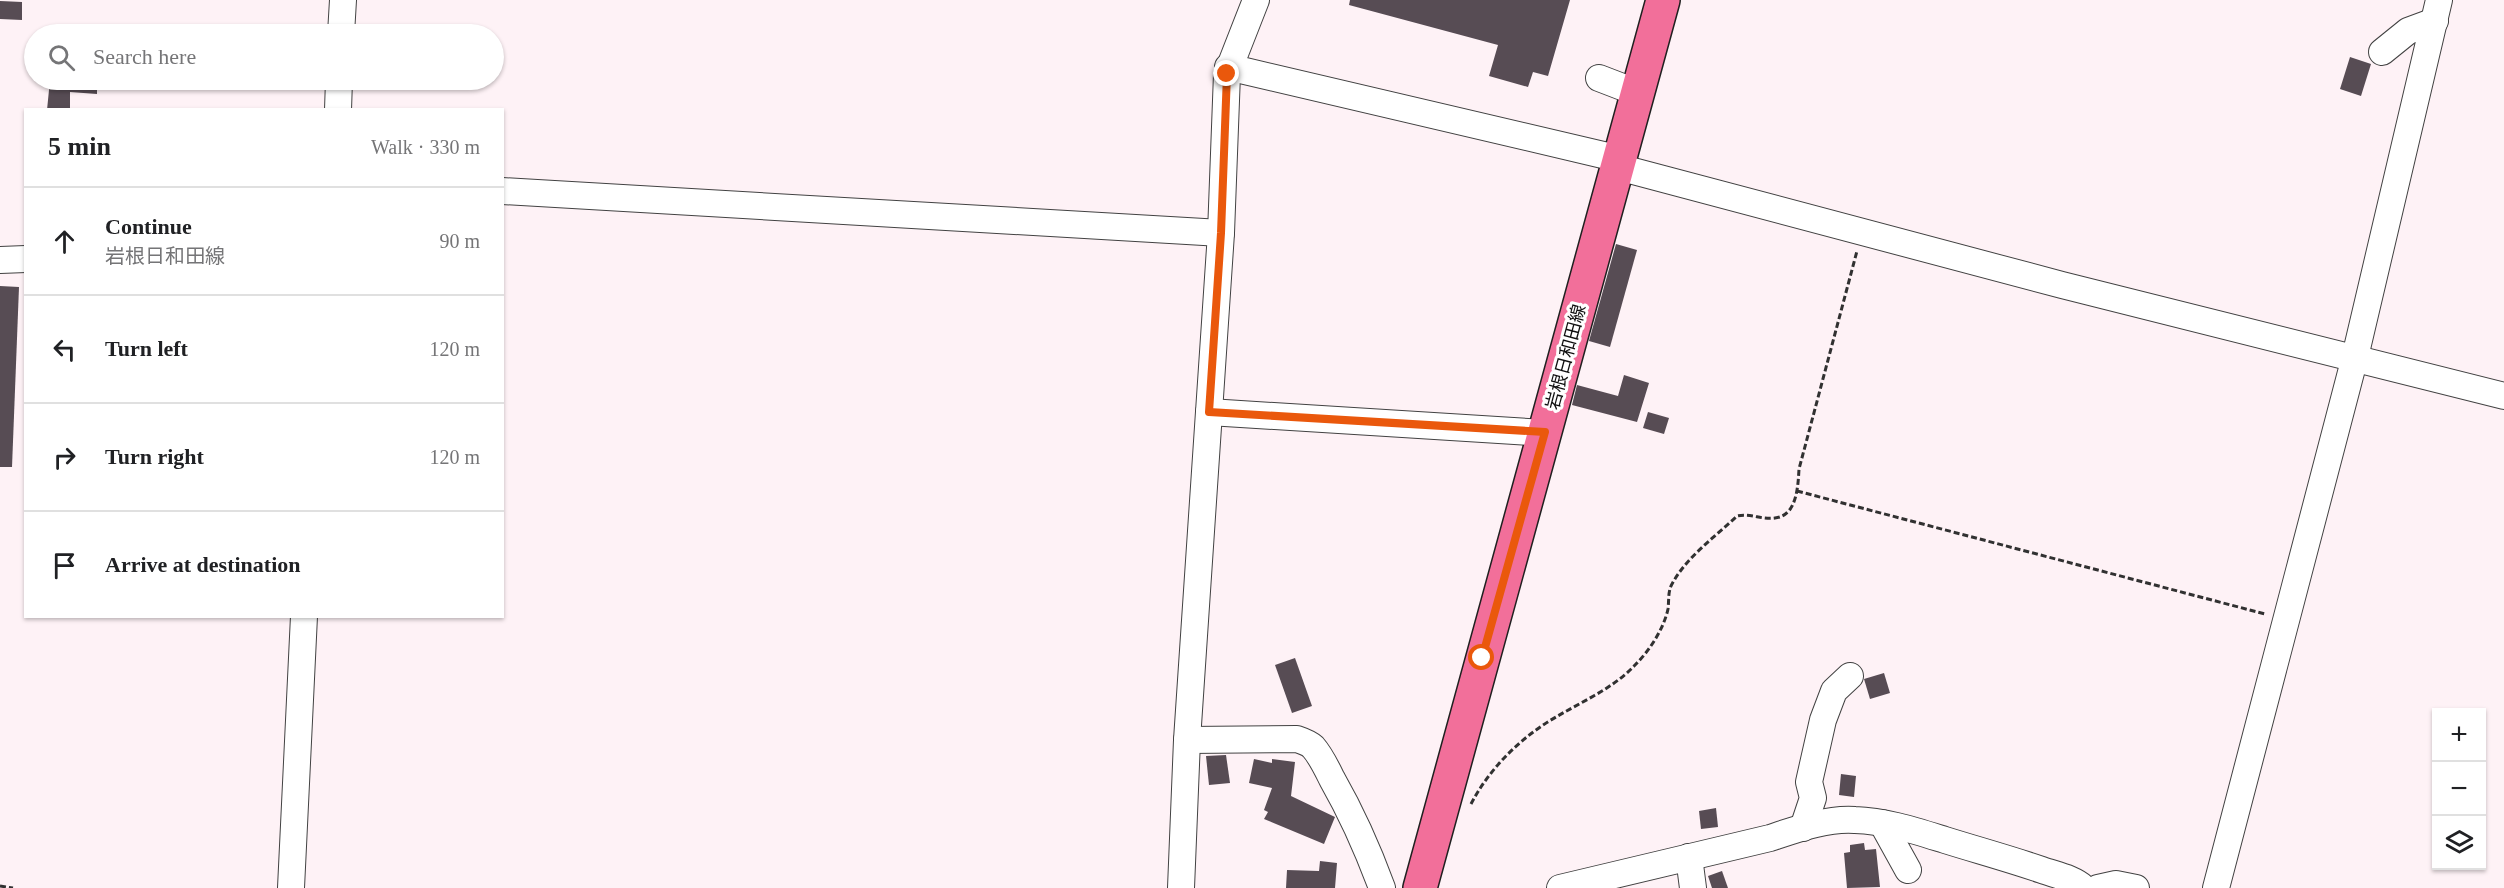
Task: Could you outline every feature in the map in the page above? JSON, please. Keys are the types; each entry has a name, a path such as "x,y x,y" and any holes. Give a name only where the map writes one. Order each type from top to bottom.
{"main road":[{"name":"岩根日和田線","path":"1420,888 1663,0"}],"street":[{"path":"342,24 343,0"},
{"path":"1180,888 1187,740 1221,233 1228,67 1256,0"},
{"path":"2382,52 2437,11"},
{"path":"2216,888 2355,357 2437,11"},
{"path":"1228,67 1619,163 1862,232 2062,285 2504,396"},
{"path":"1599,78 1638,93"},
{"path":"338,108 339,90"},
{"path":"504,191 1221,233"},
{"path":"0,260 24,259"},
{"path":"1209,412 1545,432"},
{"path":"291,888 304,618"},
{"path":"1803,828 1813,798 1809,782 1823,720 1834,691 1850,676"},
{"path":"1187,740 1297,739 1307,742 1323,762 1343,797 1366,845 1382,888"},
{"path":"1560,888 1803,828 1854,819 1882,823 2022,863 2071,880 2084,888"},
{"path":"1882,823 1908,870"},
{"path":"1689,857 1693,888"},
{"path":"2098,888 2116,884 2136,888"}],"path":[{"path":"1466,814 1480,785 1511,751 1553,718 1617,682 1637,663 1658,635 1668,610 1669,590 1680,570 1737,516 1745,514 1776,518 1783,515 1795,503 1799,470 1862,232"},
{"path":"1797,491 2288,620"},
{"path":"0,886 13,888"}],"building":[{"path":"1350,0 1570,0 1548,76 1533,72 1528,87 1489,76 1498,45 1349,5"},
{"path":"0,1 22,2 22,20 0,19"},
{"path":"2350,57 2371,64 2361,96 2340,89"},
{"path":"49,90 97,90 97,94 70,92 70,108 47,108"},
{"path":"1616,244 1637,250 1610,347 1589,341"},
{"path":"0,286 19,287 12,467 0,467"},
{"path":"1624,375 1649,383 1637,422 1572,405 1577,385 1618,396"},
{"path":"1648,412 1669,418 1664,434 1643,428"},
{"path":"1295,658 1312,706 1292,713 1275,665"},
{"path":"1884,673 1890,693 1870,699 1864,679"},
{"path":"1226,755 1230,783 1209,785 1206,756"},
{"path":"1254,759 1272,763 1272,759 1295,762 1291,796 1335,817 1324,844 1264,819 1268,812 1264,810 1272,788 1249,783"},
{"path":"1841,774 1856,776 1854,797 1839,795"},
{"path":"1716,808 1718,827 1701,829 1699,811"},
{"path":"1864,843 1865,850 1876,849 1880,887 1847,888 1844,853 1850,852 1850,845"},
{"path":"1320,861 1337,863 1335,888 1286,888 1287,870 1319,871"},
{"path":"1722,871 1728,888 1712,888 1708,876"}],"route":[{"path":"1227,74 1221,233 1209,412 1545,432 1482,658"}]}
